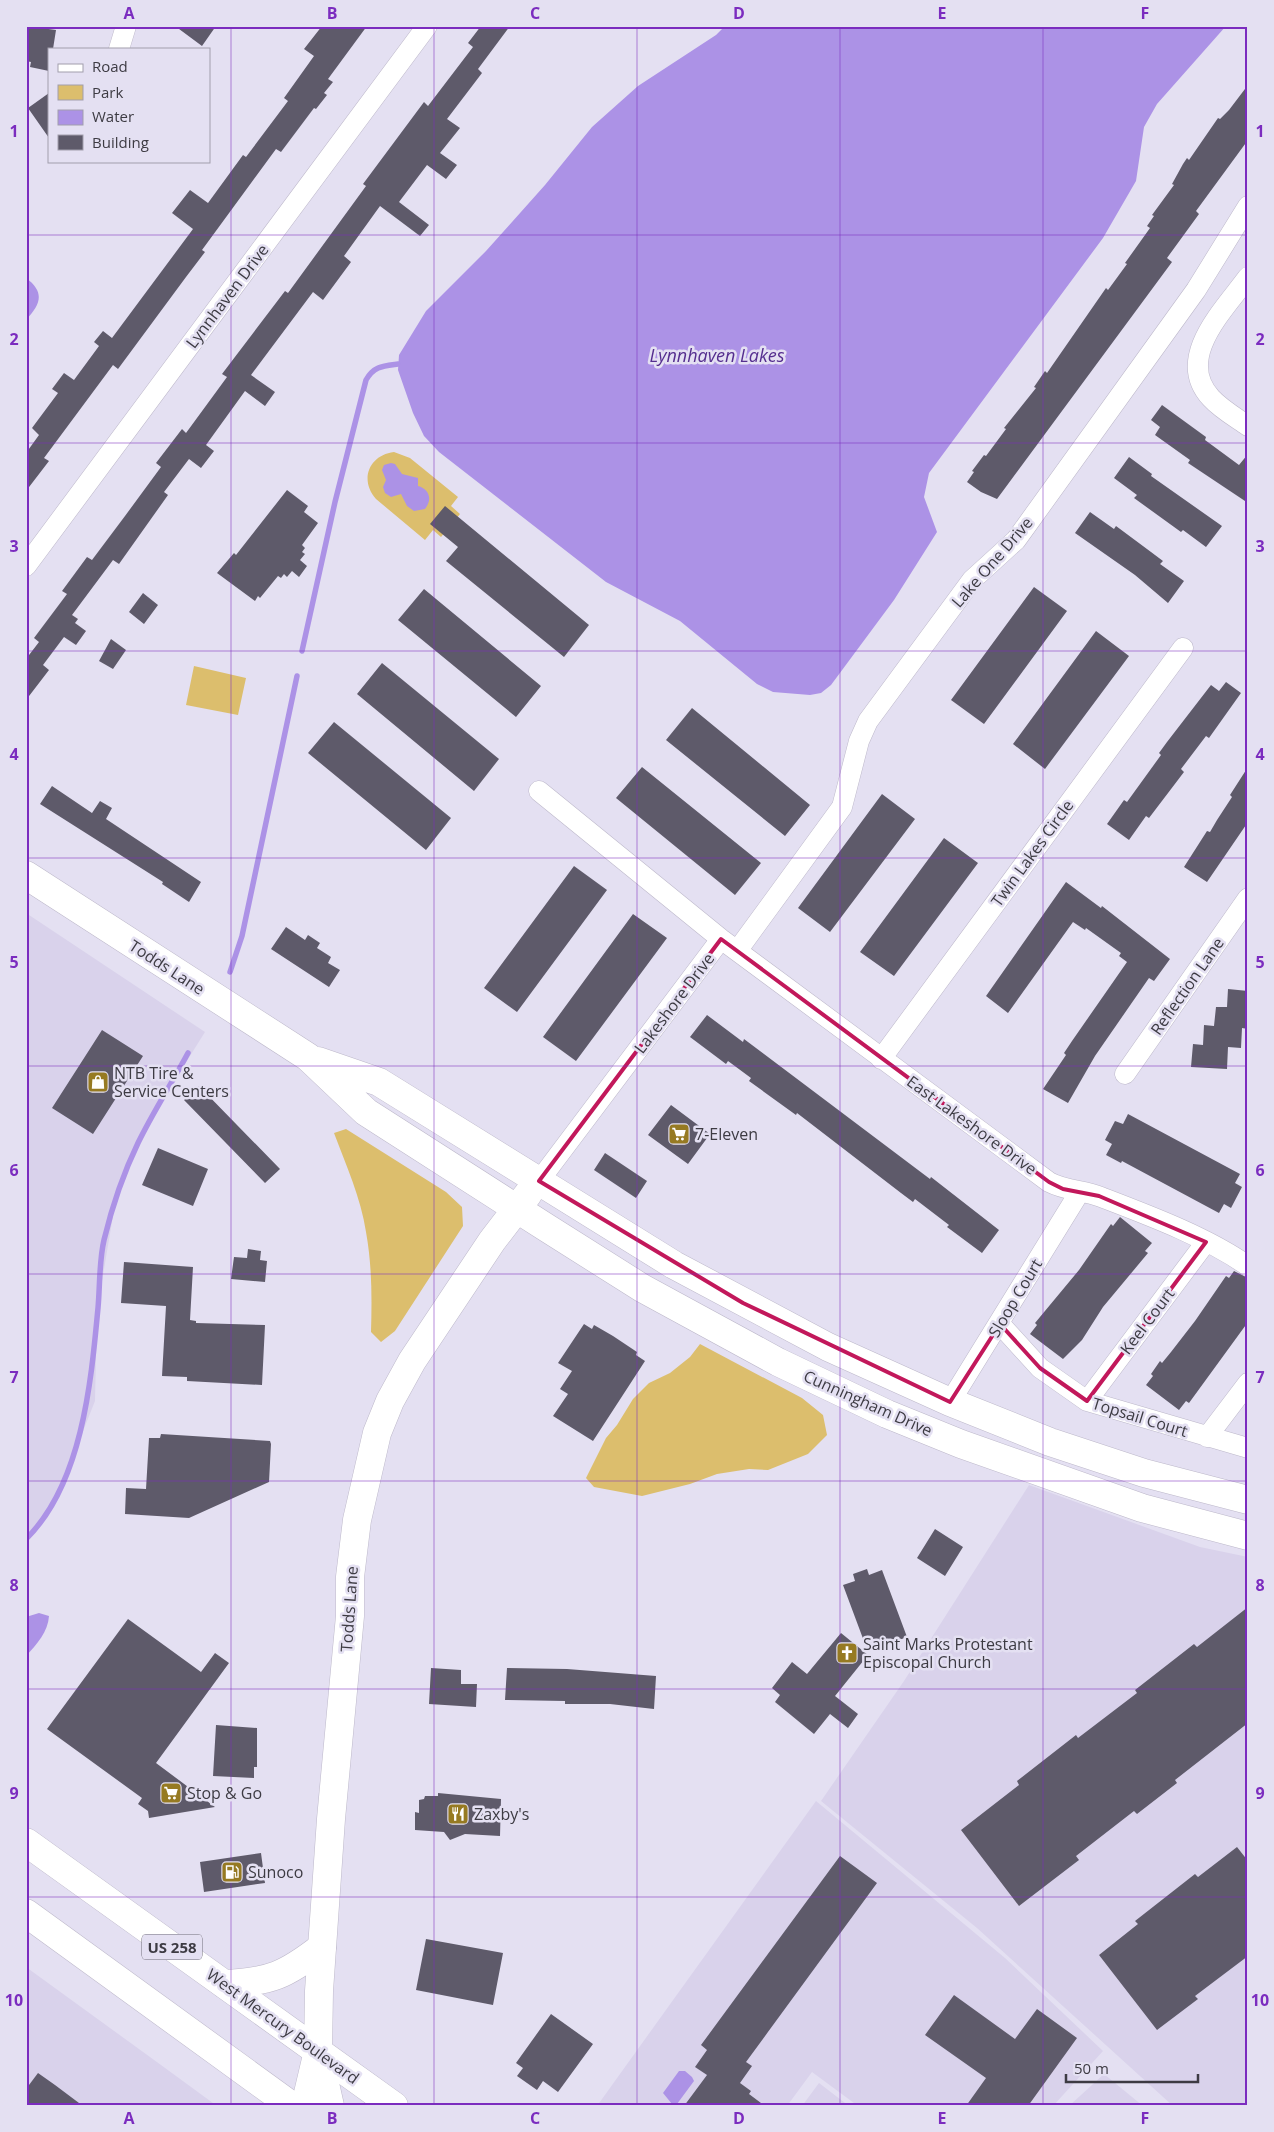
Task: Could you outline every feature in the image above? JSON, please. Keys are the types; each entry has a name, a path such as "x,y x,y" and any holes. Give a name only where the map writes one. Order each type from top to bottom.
{"main road":[{"name":"Todds Lane","path":"26,875 308,1057 366,1112 516,1208"},
{"name":"Todds Lane","path":"308,1057 379,1082 538,1181 492,1241 412,1361 390,1401 377,1433 357,1520 350,1577 350,1616 331,1819 322,1946 318,2051"},
{"name":"Cunningham Drive","path":"538,1181 631,1240 743,1303 828,1347 950,1402 1050,1442 1144,1473 1248,1500"},
{"name":"Cunningham Drive","path":"516,1208 642,1288 778,1362 887,1414 1049,1477 1142,1508 1248,1536"},
{"name":"West Mercury Boulevard","path":"26,1842 394,2106"},
{"path":"26,1913 292,2106"},
{"path":"224,1984 262,1981 288,1972 322,1946"},
{"path":"305,2106 318,2051"},
{"path":"318,2051 330,2106"}],"street":[{"path":"118,48 126,26"},
{"name":"Lynnhaven Drive","path":"26,566 427,26"},
{"name":"Lake One Drive","path":"729,945 842,807 859,741 868,720 972,580 1016,540 1196,290 1248,206"},
{"path":"1248,277 1201,344 1197,362 1203,386 1210,397 1248,426"},
{"name":"Twin Lakes Circle","path":"881,1059 1183,648"},
{"name":"Lakeshore Drive","path":"538,1181 729,945 539,791"},
{"name":"Reflection Lane","path":"1125,1074 1248,898"},
{"name":"East Lakeshore Drive","path":"729,945 1049,1182 1063,1189 1099,1196 1206,1242 1248,1266"},
{"name":"Sloop Court","path":"950,1402 1080,1192"},
{"name":"Keel Court","path":"1087,1401 1206,1242"},
{"name":"Topsail Court","path":"1000,1324 1040,1368 1087,1401 1248,1448"},
{"path":"1207,1437 1248,1383"}],"highlighted area":[{"path":"721,939 1049,1182 1063,1189 1099,1196 1206,1242 1087,1401 1040,1368 1000,1324 950,1402 743,1303 539,1181"}],"shaded area":[{"path":"26,913 205,1032 145,1128 115,1204 97,1311 95,1401 53,1507 26,1537"},
{"path":"1029,1485 1200,1547 1248,1557 1248,2106 1173,2106 977,1928 821,1801 904,1681"},
{"path":"816,1801 1005,1958 1103,2051 1053,2106 858,2106 812,2072 787,2106 597,2106"},
{"path":"26,1967 161,2065 217,2106 26,2106"},
{"path":"1104,2074 1143,2106 1069,2106"},
{"path":"819,2083 849,2106 802,2106"}],"green space":[{"path":"394,452 410,458 458,497 451,506 460,514 441,537 433,530 425,540 376,499 371,492 368,484 369,469 378,458"},
{"path":"194,666 246,678 238,715 186,705"},
{"path":"346,1129 446,1192 462,1207 463,1226 395,1331 381,1342 371,1332 370,1269 364,1219 353,1182 334,1133"},
{"path":"700,1344 802,1398 823,1415 827,1435 808,1454 768,1470 749,1469 717,1474 690,1484 642,1496 594,1487 586,1478 606,1438 617,1425 633,1399 649,1383 670,1373 690,1357"}],"water":[{"name":"Lynnhaven Lakes","path":"725,26 1226,26 1157,104 1144,127 1136,181 1103,238 929,473 924,497 937,532 894,600 831,685 821,693 810,695 773,692 757,684 680,621 606,582 439,452 424,436 413,413 398,370 399,355 426,311 486,251 545,185 592,127 638,86 716,35"},
{"path":"26,278 36,288 39,298 35,309 26,320"},
{"path":"395,464 402,474 418,478 418,486 425,489 429,495 429,502 425,509 414,511 407,506 401,494 391,497 385,493 383,487 386,480 382,470 384,465"},
{"path":"39,1613 49,1616 47,1627 38,1642 26,1656 26,1617"},
{"path":"679,2071 685,2071 694,2081 677,2104 672,2104 663,2093"}],"building":[{"path":"26,26 56,30 53,48 48,48 48,71 30,67 31,62 26,61"},
{"path":"175,26 216,26 202,46"},
{"path":"322,26 367,26 328,79 333,82 324,93 327,95 316,109 314,108 281,152 276,149 202,250 205,252 118,369 113,365 44,458 49,461 26,491 26,453 39,435 32,428 58,393 52,389 64,373 74,380 99,346 94,342 103,331 112,338 193,229 172,213 190,190 208,203 243,155 246,157 288,101 284,98 314,56 304,49"},
{"path":"481,26 510,26 478,69 482,73 447,119 460,128 440,153 457,165 446,179 427,165 399,202 429,225 420,236 380,206 344,256 351,262 323,300 313,292 251,375 275,392 265,406 245,391 206,445 214,451 201,468 189,459 164,492 168,495 119,564 113,560 72,615 78,619 75,623 86,631 76,645 64,637 43,665 49,670 26,700 26,659 39,642 34,638 67,594 62,591 87,557 92,560 125,516 161,467 156,463 182,429 186,433 227,377 222,374 285,291 288,293 366,186 363,184 424,102 428,106 473,47 468,43"},
{"path":"1248,85 1248,140 1196,211 1199,214 1167,258 1172,262 997,499 981,492 967,482 974,472 972,471 1006,429 1004,428 1036,388 1034,387 1045,371 1047,373 1106,288 1108,290 1127,264 1125,263 1150,228 1147,226 1154,216 1152,215 1174,185 1172,184 1187,158 1189,160 1218,118 1220,119 1229,110"},
{"path":"48,94 48,137 28,108"},
{"path":"1162,405 1206,437 1205,440 1239,465 1248,454 1248,503 1188,463 1190,460 1155,435 1160,427 1151,420"},
{"path":"1129,457 1152,474 1151,476 1222,526 1206,547 1183,530 1181,532 1134,498 1137,495 1114,478"},
{"path":"287,490 308,506 304,512 318,523 302,545 305,548 302,552 305,554 300,560 307,566 299,577 292,571 287,577 284,574 281,578 278,576 260,598 258,596 255,601 217,573 234,553 236,555"},
{"path":"445,506 589,625 564,657 446,561 458,547 430,524"},
{"path":"1090,512 1114,529 1116,526 1163,561 1160,564 1184,581 1168,603 1135,575 1075,533"},
{"path":"1034,587 1067,611 984,724 951,700"},
{"path":"424,589 541,686 516,717 398,620"},
{"path":"143,593 158,605 144,624 129,612"},
{"path":"1096,631 1129,656 1045,769 1013,744"},
{"path":"111,639 126,650 113,669 99,661"},
{"path":"382,663 499,759 474,791 357,694"},
{"path":"1226,682 1241,693 1209,738 1206,736 1181,769 1184,772 1149,818 1146,816 1129,840 1107,824 1124,800 1127,802 1161,755 1159,753 1211,685 1219,691"},
{"path":"692,708 810,805 785,836 666,740"},
{"path":"334,722 451,818 426,850 308,753"},
{"path":"642,767 761,863 735,895 616,798"},
{"path":"1248,767 1248,822 1207,882 1184,867 1207,831 1210,832"},
{"path":"52,786 92,813 100,801 112,808 106,819 201,882 189,902 162,884 163,882 40,804"},
{"path":"882,794 915,819 830,932 798,908"},
{"path":"944,838 978,863 894,976 860,952"},
{"path":"574,866 607,890 517,1012 484,988"},
{"path":"1066,882 1101,908 1102,906 1170,959 1154,981 1149,978 1095,1056 1068,1103 1043,1089 1066,1055 1064,1053 1127,962 1119,956 1121,953 1086,928 1085,930 1073,922 1008,1013 986,996"},
{"path":"633,914 667,938 576,1061 543,1037"},
{"path":"286,927 305,940 308,935 320,943 317,948 331,957 328,963 340,970 329,987 271,949"},
{"path":"1228,989 1248,991 1248,1029 1242,1028 1241,1048 1228,1047 1227,1069 1191,1067 1193,1044 1203,1045 1204,1025 1214,1026 1216,1007 1227,1007"},
{"path":"707,1015 743,1042 744,1039 930,1179 931,1177 999,1230 982,1253 947,1227 949,1225 915,1199 913,1202 797,1113 796,1115 749,1081 751,1078 728,1061 726,1064 690,1037"},
{"name":"NTB Tire & Service Centers","path":"102,1030 143,1056 93,1134 52,1108"},
{"path":"199,1086 280,1169 265,1183 184,1100"},
{"name":"7-Eleven","path":"671,1105 710,1134 688,1164 648,1135"},
{"path":"1128,1114 1240,1174 1235,1183 1242,1187 1231,1208 1224,1204 1219,1213 1122,1161 1121,1163 1106,1155 1112,1144 1105,1140 1115,1121 1123,1124"},
{"path":"158,1148 208,1169 193,1206 142,1185"},
{"path":"605,1153 647,1181 636,1198 594,1170"},
{"path":"1120,1217 1152,1243 1145,1251 1148,1253 1103,1307 1082,1340 1063,1359 1030,1334 1037,1325 1035,1323 1079,1270 1111,1224 1113,1226"},
{"path":"248,1249 261,1251 260,1260 267,1261 265,1282 231,1279 234,1257 247,1258"},
{"path":"124,1262 193,1267 190,1320 196,1321 196,1323 265,1325 262,1385 187,1381 187,1377 162,1376 166,1306 121,1303"},
{"path":"1234,1271 1248,1278 1248,1322 1189,1403 1186,1401 1179,1410 1146,1385 1153,1376 1151,1374 1160,1361 1162,1363 1171,1352 1226,1276 1229,1278"},
{"path":"584,1324 592,1329 594,1325 613,1336 637,1352 636,1355 645,1361 593,1441 553,1416 568,1394 560,1389 572,1371 558,1363"},
{"path":"161,1434 270,1441 269,1482 189,1518 125,1514 126,1488 146,1489 149,1438 160,1438"},
{"path":"935,1529 963,1547 945,1576 917,1558"},
{"path":"867,1569 869,1575 882,1570 907,1637 868,1652 843,1585 855,1581 853,1574"},
{"path":"1248,1607 1248,1723 1175,1780 1177,1783 1137,1814 1134,1811 1076,1856 1079,1860 1019,1906 961,1830 1019,1785 1017,1781 1076,1735 1078,1738 1137,1693 1135,1690 1194,1644 1197,1647"},
{"path":"128,1619 201,1672 215,1653 229,1663 156,1763 215,1807 149,1818 148,1811 138,1804 142,1798 47,1729"},
{"path":"841,1633 868,1655 835,1696 858,1714 848,1728 830,1714 814,1734 775,1702 780,1695 772,1688 792,1662 807,1674"},
{"path":"431,1668 461,1670 461,1684 477,1684 476,1707 429,1704"},
{"path":"507,1668 567,1669 656,1676 654,1709 610,1704 565,1704 565,1701 505,1700"},
{"path":"216,1725 257,1728 257,1767 254,1767 254,1778 213,1776"},
{"name":"Zaxby's","path":"438,1793 501,1799 500,1836 465,1834 450,1840 444,1832 415,1830 415,1812 419,1813 419,1800 424,1799 425,1796 438,1796"},
{"path":"1237,1847 1248,1861 1248,1956 1195,1996 1198,1999 1157,2030 1099,1955 1138,1924 1135,1921 1195,1874 1198,1877"},
{"name":"Sunoco","path":"261,1853 265,1883 204,1892 200,1862"},
{"path":"840,1856 877,1883 746,2062 752,2066 740,2083 751,2091 749,2094 765,2106 684,2106 707,2075 695,2067 707,2050 701,2045"},
{"path":"426,1939 503,1953 493,2005 416,1990"},
{"path":"954,1995 1015,2039 1037,2009 1077,2038 1028,2106 966,2106 986,2078 925,2035"},
{"path":"551,2014 593,2044 558,2092 543,2081 537,2090 517,2076 523,2068 516,2063"},
{"path":"38,2073 83,2106 26,2106 26,2089"}],"waterway":[{"path":"302,651 335,502 366,380 376,369 398,364"},
{"path":"230,972 242,936 297,676"},
{"path":"26,1539 45,1516 60,1490 72,1462 87,1400 92,1368 102,1248 118,1191 144,1131 188,1053"}],"place":[{"name":"NTB Tire & Service Centers","path":"98,1082"},
{"name":"7-Eleven","path":"679,1134"},
{"name":"Saint Marks Protestant Episcopal Church","path":"847,1653"},
{"name":"Stop & Go","path":"171,1793"},
{"name":"Zaxby's","path":"458,1814"},
{"name":"Sunoco","path":"232,1872"}]}
